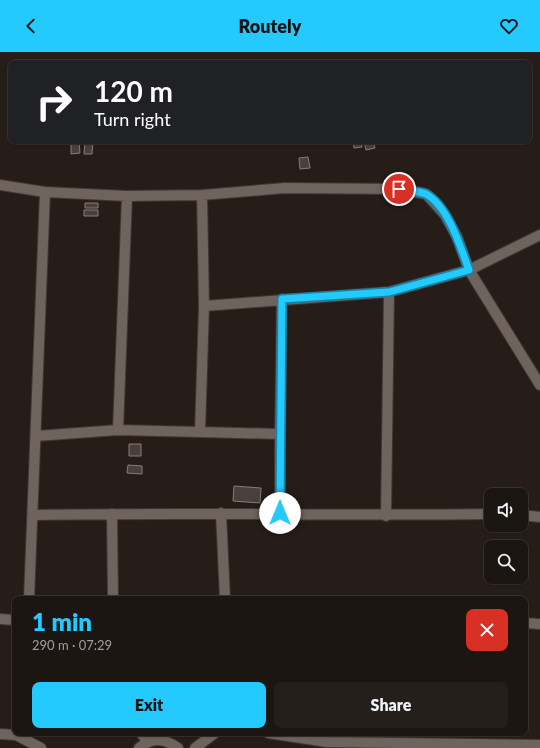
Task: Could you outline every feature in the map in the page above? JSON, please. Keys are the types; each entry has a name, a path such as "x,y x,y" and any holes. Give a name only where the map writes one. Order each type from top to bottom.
{"street":[{"path":"0,185 44,192 127,196 202,196 286,188 399,189 426,194 446,215 457,237 469,270 540,385"},
{"path":"29,596 44,192"},
{"path":"118,430 127,196"},
{"path":"200,432 204,306 202,196"},
{"path":"204,306 389,292 469,270 540,235"},
{"path":"386,516 389,292"},
{"path":"280,513 282,299"},
{"path":"36,436 118,430 280,434"},
{"path":"221,513 225,596"},
{"path":"33,515 280,513 386,516 484,514"},
{"path":"112,514 112,596"},
{"path":"528,516 540,517"},
{"path":"0,619 12,620"},
{"path":"528,623 540,624"},
{"path":"0,734 12,734"},
{"path":"20,736 41,748"},
{"path":"143,736 148,742"},
{"path":"194,748 211,736"},
{"path":"288,736 327,742 540,745"},
{"path":"139,748 148,742 158,739 168,741 178,748"}],"building":[{"path":"71,144 79,144 80,153 71,154"},
{"path":"85,144 93,144 92,154 84,154"},
{"path":"353,144 362,144 362,147 354,148"},
{"path":"365,144 374,144 375,148 366,150"},
{"path":"308,157 310,168 300,169 299,158"},
{"path":"85,203 98,203 98,208 85,208"},
{"path":"84,210 98,210 98,216 84,216"},
{"path":"129,444 141,444 141,456 129,456"},
{"path":"128,465 142,466 142,474 127,473"},
{"path":"234,486 261,488 260,503 233,501"}],"route":[{"path":"280,513 282,299 389,292 469,270 457,237 446,215 438,205 426,194 399,189"}]}
